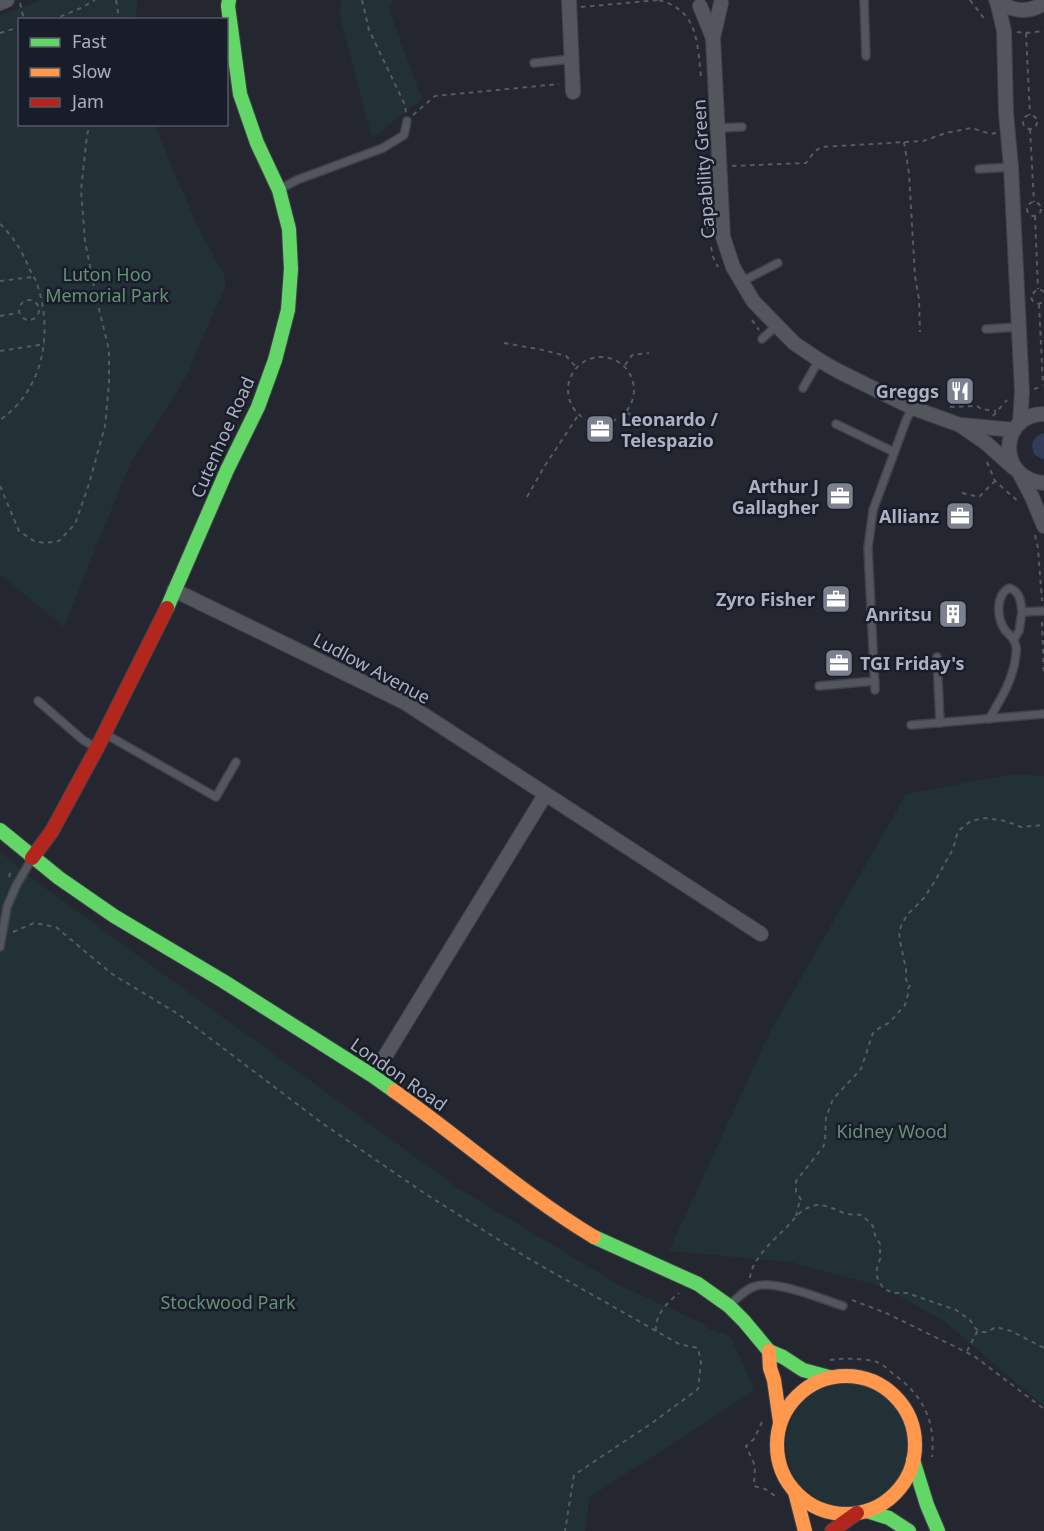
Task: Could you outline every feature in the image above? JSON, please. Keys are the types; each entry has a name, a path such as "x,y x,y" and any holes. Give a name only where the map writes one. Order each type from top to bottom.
{"main road":[{"name":"Cutenhoe Road","path":"33,858 52,831 105,734 160,623 227,470 258,407 275,360 288,310 291,269 289,229 279,190 257,143 240,94 229,0"},
{"name":"London Road","path":"0,830 59,878 114,916 374,1076 560,1216 615,1248 698,1284 729,1306 769,1352 783,1357 803,1370 829,1377"},
{"name":"London Road","path":"769,1352 780,1422"},
{"path":"909,1531 887,1517 862,1512 834,1513 813,1506 795,1492 784,1477 778,1459 776,1440 780,1422 791,1401 808,1386 829,1377 849,1375 869,1379 887,1388 901,1402 911,1420 915,1440 914,1460 922,1493 938,1531"},
{"path":"832,1531 862,1512 883,1503 897,1492 914,1460"},
{"path":"795,1492 805,1531"}],"street":[{"path":"0,3 7,0"},
{"path":"696,3 711,8 722,1"},
{"path":"713,38 722,1"},
{"path":"996,1 1018,10 1030,10 1044,3"},
{"path":"996,1 1004,31 1022,393 1017,426 1010,439 1009,449 1010,459 1032,497 1038,527"},
{"path":"696,3 713,38"},
{"path":"569,4 572,87"},
{"name":"Capability Green","path":"713,38 723,237 733,267 753,301 794,343 819,360 913,408 960,425 986,443 1017,471"},
{"path":"960,425 989,428 1017,426 1029,417 1044,414"},
{"path":"1017,471 1035,482 1044,483"},
{"name":"Ludlow Avenue","path":"174,590 404,702 761,934"},
{"path":"374,1076 545,795"}],"lane":[{"path":"864,0 866,56"},
{"path":"534,63 571,59"},
{"path":"279,190 297,180 383,148 404,135 407,121"},
{"path":"718,128 742,127"},
{"path":"979,170 1011,167"},
{"path":"741,282 778,263"},
{"path":"764,338 776,326"},
{"path":"986,329 1018,327"},
{"path":"803,388 819,360"},
{"path":"875,690 868,548 873,510 913,408"},
{"path":"836,424 894,452"},
{"path":"988,719 1004,693 1016,654 1014,639 1000,620 1000,597 1009,588 1018,594 1022,612 1019,631 1014,639"},
{"path":"1022,612 1043,611"},
{"path":"937,657 940,723"},
{"path":"819,686 875,681"},
{"path":"38,701 84,740 97,748"},
{"path":"911,724 1044,714"},
{"path":"105,734 216,797 236,762"},
{"path":"0,947 3,905 33,858"},
{"path":"729,1306 751,1287 764,1285 779,1286 844,1302"}],"path":[{"path":"20,0 24,18"},
{"path":"57,18 95,0"},
{"path":"116,0 116,18"},
{"path":"362,0 369,30 405,105 407,121"},
{"path":"569,4 659,0 672,4 694,28 701,80"},
{"path":"0,33 18,28"},
{"path":"1026,33 1030,115"},
{"path":"407,121 435,96 572,87"},
{"path":"1030,115 1037,120 1036,125 1030,129 1026,128 1022,122 1025,116 1030,115"},
{"path":"0,486 19,531 34,541 45,543 59,541 75,524 105,426 109,350 85,242 81,190 89,126"},
{"path":"727,166 806,163 821,147 923,141 946,132 970,128 991,134 1008,133"},
{"path":"1030,129 1034,202"},
{"path":"904,142 909,173 920,332"},
{"path":"705,156 705,212 709,235"},
{"path":"1034,202 1039,203 1042,207 1041,213 1035,216 1027,209 1028,205 1034,202"},
{"path":"1035,216 1038,289"},
{"path":"0,224 8,231 22,253 38,285 45,319 45,344 29,392 10,414 0,420"},
{"path":"711,246 713,257 721,273"},
{"path":"0,281 33,277"},
{"path":"1038,289 1044,292"},
{"path":"1038,289 1032,293 1031,298 1039,304"},
{"path":"27,300 32,300 39,309 36,318 30,321 25,320 19,313 19,306 27,300"},
{"path":"1039,304 1044,301"},
{"path":"989,428 996,411 1010,397 1043,386 1039,304"},
{"path":"39,309 43,308"},
{"path":"0,316 19,313"},
{"path":"749,317 764,338"},
{"path":"504,343 566,356 578,368"},
{"path":"0,351 45,344"},
{"path":"624,366 632,355 649,353"},
{"path":"595,358 606,358 624,366 634,383 632,403 627,411 619,418 598,423 579,414 569,397 572,376 578,368 595,358"},
{"path":"945,407 977,406 981,409 996,411"},
{"path":"627,411 640,424 650,424"},
{"path":"526,497 579,414"},
{"path":"986,443 985,456 995,481 1021,504"},
{"path":"962,493 979,497 995,481"},
{"path":"1038,527 1044,676"},
{"path":"796,1215 802,1201 796,1192 796,1181 823,1147 826,1117 832,1099 861,1069 873,1033 889,1023 905,1005 910,985 906,980 899,931 908,914 924,898 935,881 953,849 958,831 971,821 985,818 1006,821 1021,827 1044,825"},
{"path":"2,937 34,923 56,927 112,974 178,1014 322,1123 427,1195 531,1260 679,1344 698,1348 701,1363 698,1389 574,1475 565,1531"},
{"path":"749,1282 753,1266 796,1215 818,1205 848,1214 862,1215 873,1226 880,1244 880,1259 876,1272 878,1281 884,1289 894,1293 906,1293 956,1310 982,1332 996,1327 1044,1348"},
{"path":"656,1331 661,1310 678,1293"},
{"path":"844,1302 886,1313 974,1356 1044,1409"},
{"path":"966,1352 978,1330"},
{"path":"822,1361 843,1358 878,1363 904,1381 921,1400 930,1419 934,1444 932,1464"},
{"path":"754,1486 755,1466 746,1446 754,1439 762,1426 763,1418"}],"green space":[{"name":"Luton Hoo Memorial Park","path":"41,0 138,0 135,18 18,18 18,126 155,126 198,227 225,277 225,288 187,375 135,455 125,476 64,627 0,574 0,15"},
{"path":"341,0 393,0 389,10 422,99 372,138 340,16"},
{"name":"Kidney Wood","path":"1013,774 1044,776 1044,1406 944,1321 883,1287 790,1262 669,1251 770,1032 906,794"},
{"name":"Stockwood Park","path":"0,851 23,872 458,1188 619,1285 702,1323 709,1329 730,1336 755,1390 590,1497 585,1531 0,1531"},
{"path":"848,1383 872,1388 892,1401 905,1421 910,1445 905,1469 892,1489 872,1502 848,1507 824,1502 804,1489 791,1469 786,1445 791,1421 804,1401 824,1388"}],"water":[{"path":"1044,433 1044,460 1035,455 1032,444 1037,436"}],"traffic: fast":[{"path":"167,608 227,470 258,407 275,360 288,310 291,269 289,229 279,190 257,143 240,94 229,0"},
{"path":"0,830 59,878 114,916 223,981 394,1091"},
{"path":"594,1237 698,1284 729,1306 769,1351 803,1370 829,1377"},
{"path":"913,1460 938,1531"},
{"path":"867,1511 889,1518 909,1531"}],"traffic: slow":[{"path":"394,1091 518,1185 594,1237"},
{"path":"769,1351 780,1422"},
{"path":"846,1376 872,1381 895,1396 910,1419 915,1445 910,1471 895,1494 872,1509 846,1514 820,1509 797,1494 782,1471 777,1445 782,1419 797,1396 820,1381 846,1376"},
{"path":"795,1492 805,1531"}],"traffic: jam":[{"path":"32,858 52,831 97,748 167,608"},
{"path":"832,1531 857,1513"}],"place":[{"name":"Greggs","path":"960,391"},
{"name":"Leonardo / Telespazio","path":"600,429"},
{"name":"Arthur J Gallagher","path":"840,496"},
{"name":"Allianz","path":"960,516"},
{"name":"Zyro Fisher","path":"836,599"},
{"name":"Anritsu","path":"953,614"},
{"name":"TGI Friday's","path":"839,663"}]}
